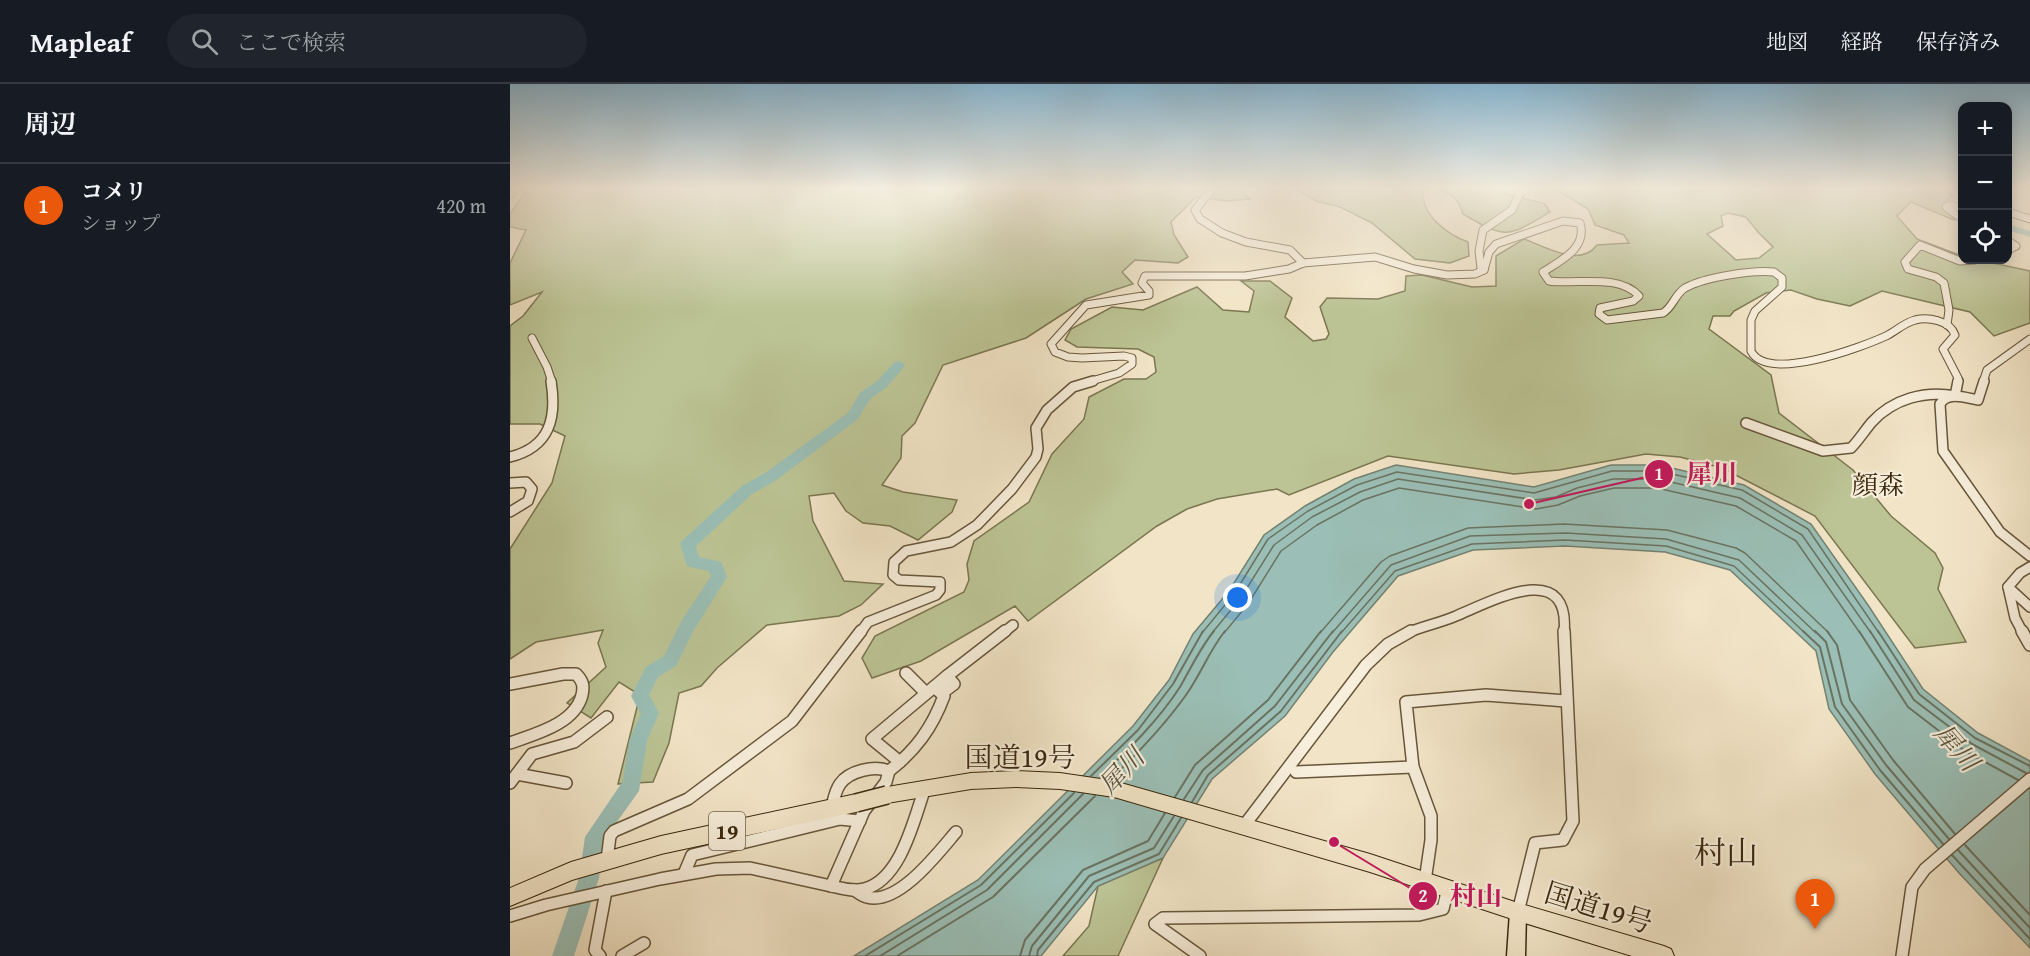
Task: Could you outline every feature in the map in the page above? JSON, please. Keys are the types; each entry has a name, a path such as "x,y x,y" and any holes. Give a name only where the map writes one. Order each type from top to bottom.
{"highway":[{"name":"国道19号","path":"510,897 570,871 603,861 887,795 971,781 1016,779 1060,781 1114,789 1425,881 1664,956"}],"main road":[{"path":"1516,956 1518,912"}],"street":[{"path":"1216,229 1231,238 1290,250 1302,263"},
{"path":"1484,270 1481,268 1479,252 1485,229"},
{"path":"1484,270 1489,252 1496,244 1541,229"},
{"path":"1582,229 1575,251 1543,272 1546,278 1556,282 1625,284 1639,294 1638,298 1633,301 1600,308 1599,314 1607,320 1663,313 1670,309 1681,292 1688,287 1760,272 1777,273 1782,278 1782,287 1755,311 1751,320 1753,326 1750,335 1751,352 1755,358 1766,364 1786,364 1848,351 1919,319 1936,320 1947,325 1954,335 1943,349 1959,378 1955,396"},
{"path":"1947,325 1950,313 1944,296 1944,283 1936,276 1916,274 1908,269 1905,262 1916,248 1925,245 1958,260"},
{"path":"603,861 610,836 614,831 688,799 792,721 868,622 936,595 940,590 940,582 896,578 892,570 898,557 906,551 919,547 951,542 978,525 1012,489 1036,457 1038,449 1036,428 1047,410 1073,387 1119,373 1132,364 1133,361 1129,356 1082,358 1068,357 1055,352 1052,348 1052,340 1082,307 1093,303 1146,297 1149,293 1142,280 1149,275 1245,276 1289,269 1302,263 1375,257 1449,276 1469,276 1484,270"},
{"path":"510,457 529,451 540,442 554,416 555,404 548,370 532,338"},
{"path":"1746,423 1822,451 1851,448 1873,421 1908,398 1941,392 1978,400 1987,370 2030,339"},
{"path":"1955,396 1947,396 1940,404 1943,452 2000,532 2030,556"},
{"path":"510,483 526,482 532,489 528,501 510,512"},
{"path":"2030,567 2020,573 2008,587 2008,598 2015,618 2030,645"},
{"path":"2008,587 2030,607"},
{"path":"1238,825 1377,654 1401,635 1426,624 1447,620 1521,589 1540,588 1555,596 1563,607 1573,821 1563,840 1535,843 1518,912"},
{"path":"900,762 872,739 934,691 954,684 946,676 1013,625"},
{"path":"889,771 923,741 937,716 944,696 906,673"},
{"path":"510,684 563,674 576,674 582,680 584,688 577,708 568,715 540,731 510,743"},
{"path":"1425,881 1431,840 1431,816 1413,767 1406,702 1475,694 1514,694 1566,701"},
{"path":"513,778 532,754 574,741 607,717"},
{"path":"1296,772 1413,767"},
{"path":"832,807 839,784 845,778 874,769 885,768 889,771"},
{"path":"831,886 866,808 889,778 889,771"},
{"path":"513,778 566,783"},
{"path":"1902,956 1912,887 1925,869 2030,778"},
{"path":"510,916 606,891 716,869 750,868 831,886 854,890 867,889 884,880 891,871 907,838 925,788"},
{"path":"684,874 692,855 840,819 860,821"},
{"path":"854,890 862,898 878,900 919,875 956,832"},
{"path":"1200,956 1155,924 1163,918 1419,915 1443,909 1448,888"},
{"path":"600,956 595,950 606,891"},
{"path":"622,956 645,943"}],"green space":[{"path":"519,229 1173,229 1188,257 1178,263 1135,260 1122,272 1133,284 1086,299 1026,338 943,365 915,423 902,436 901,458 882,485 903,492 957,500 952,512 918,540 890,526 863,523 846,511 834,493 809,496 813,521 844,581 883,584 861,605 839,616 767,625 717,668 701,686 679,693 669,743 653,782 618,784 640,695 619,682 591,718 567,703 606,667 598,643 603,630 536,642 510,659 510,549 552,483 565,436 540,424 510,424 510,326 523,316 542,292 510,305 510,263 526,230"},
{"path":"1379,229 1443,229 1468,242 1469,256 1450,263 1415,259"},
{"path":"1491,229 1520,229 1507,232"},
{"path":"1606,229 1718,229 1707,234 1736,260 1759,258 1773,247 1755,229 1908,229 1917,239 1958,254 1958,264 1998,264 2030,271 2030,323 1994,336 1970,312 1882,291 1850,306 1817,299 1791,290 1766,293 1734,311 1730,316 1713,316 1709,329 1771,375 1779,413 1853,470 1891,516 1935,553 1943,568 1938,589 1966,642 1915,648 1815,516 1722,468 1680,457 1646,454 1559,470 1514,474 1388,456 1289,495 1277,489 1217,499 1187,509 1157,526 1028,621 1015,606 921,661 872,678 862,658 875,636 964,592 969,580 967,564 974,541 1029,502 1052,454 1084,419 1089,397 1124,379 1146,379 1156,372 1154,357 1138,349 1077,347 1065,340 1071,329 1112,307 1143,310 1197,287 1223,310 1249,312 1254,291 1241,281 1270,281 1292,298 1285,317 1313,341 1326,339 1329,334 1320,307 1327,298 1378,299 1405,291 1406,276 1422,275 1472,287 1496,286 1496,256 1524,239 1562,254 1572,255 1590,252 1597,245 1629,243 1624,235"},
{"path":"1163,858 1118,956 1063,956 1089,926 1098,886"}],"water":[{"path":"1396,465 1534,487 1611,465 1659,465 1744,485 1811,524 1923,689 1978,733 2030,761 2030,948 1959,873 1875,774 1829,709 1816,651 1730,570 1665,552 1565,546 1473,550 1398,576 1333,652 1285,716 1212,779 1163,858 1098,886 1041,956 854,956 978,880 1133,726 1169,680 1193,634 1229,591 1264,535 1305,506 1354,479"}],"waterway":[{"path":"2013,229 2030,234"},
{"path":"563,956 589,878 595,837 632,784 638,741 650,713 640,696 652,672 670,661 688,625 719,577 715,566 693,562 688,544 747,490 770,477 853,416 865,396 882,384 899,365"}],"place":[{"name":"犀川","path":"1529,504"},
{"name":"村山","path":"1334,842"},
{"name":"コメリ","path":"1815,929"}],"district":[{"name":"顔森","path":"1878,484"},
{"name":"村山","path":"1726,852"}]}
